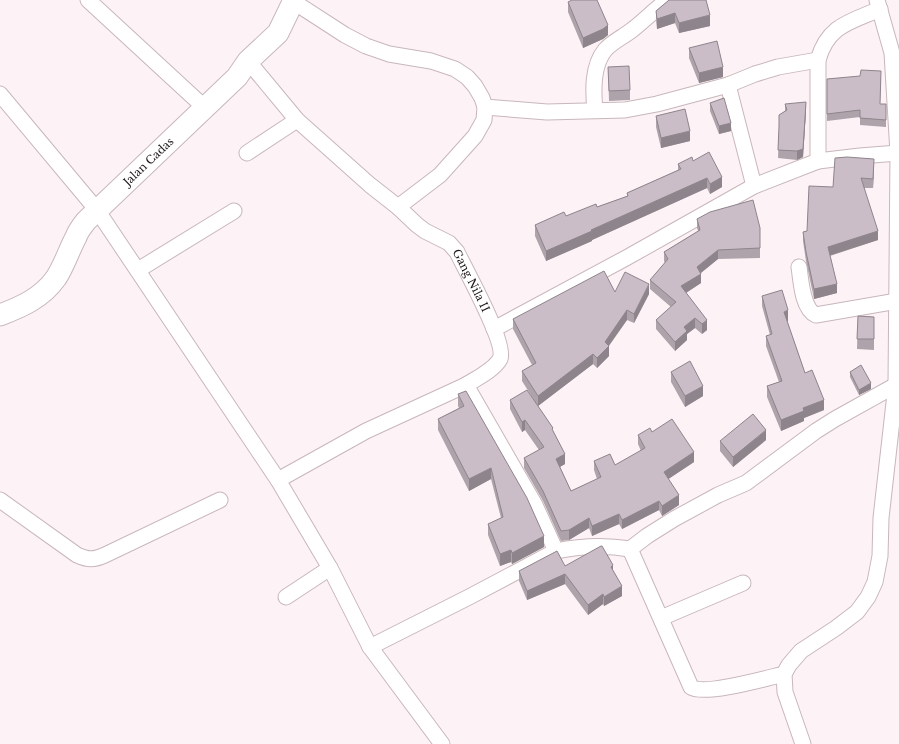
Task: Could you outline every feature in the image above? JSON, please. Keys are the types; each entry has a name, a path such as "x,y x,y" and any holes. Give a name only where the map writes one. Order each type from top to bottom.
{"street":[{"path":"88,0 204,107"},
{"path":"595,110 593,94 597,63 605,50 668,0"},
{"path":"294,1 345,35 366,46 389,54 431,61 454,69 467,77 475,86 482,98 485,107 484,120 475,136 440,175 398,207"},
{"name":"Jalan Cadas","path":"0,315 21,307 47,289 56,279 76,235 86,221 237,77 248,61 278,33 294,1"},
{"path":"803,744 785,692 784,674 789,665 801,651 857,612 868,597 875,582 880,556 881,518 896,385 898,153 892,53 879,4 832,32 825,42 818,60 818,161"},
{"path":"485,107 547,112 624,110 657,104 728,84 778,67 818,60"},
{"name":"Gang Nila II","path":"248,61 297,120 425,231 443,239 453,246 494,329 502,353 500,359 490,369 466,385 366,431 278,480"},
{"path":"728,84 754,186"},
{"path":"0,94 97,210 138,270 278,480 330,568 370,647 442,744"},
{"path":"247,153 297,120"},
{"path":"494,329 626,258 754,186 818,161 898,153"},
{"path":"138,270 234,210"},
{"path":"799,267 803,295 808,309 811,313 816,315 897,301"},
{"path":"466,385 535,505 556,551"},
{"path":"370,647 556,551 595,546 614,546 630,549 646,536 674,519 718,494 746,483 816,431 896,385"},
{"path":"0,500 77,555 90,560 97,559 220,500"},
{"path":"630,549 662,618 689,684 694,689 714,690 784,674"},
{"path":"286,597 330,568"},
{"path":"662,618 743,582"}],"building":[{"path":"572,0 597,0 608,25 603,29 583,38 568,2"},
{"path":"669,0 706,0 710,15 679,23 675,13 657,19 656,11"},
{"path":"717,41 723,67 699,73 689,48"},
{"path":"629,66 630,90 609,91 608,67"},
{"path":"861,70 881,71 880,104 886,104 886,120 860,118 860,110 827,114 827,79 860,76"},
{"path":"724,98 731,123 719,126 710,103"},
{"path":"806,102 803,149 797,151 778,150 779,115 787,110 785,104"},
{"path":"685,109 690,131 661,138 656,116"},
{"path":"709,152 722,177 710,184 707,178 546,251 535,225 564,212 566,216 596,204 597,207 628,196 627,193 681,169 678,164 692,157 693,161"},
{"path":"847,157 874,159 873,179 861,178 878,231 828,247 837,284 814,289 803,232 807,231 809,186 833,187 835,158"},
{"path":"753,200 760,228 760,248 718,250 697,267 701,274 681,286 707,320 702,324 695,318 684,327 687,331 675,342 656,320 676,302 650,280 668,259 664,252 700,230 697,219 710,212"},
{"path":"604,271 615,292 625,272 649,284 634,314 627,310 605,342 609,346 597,358 593,354 538,396 522,371 536,363 513,319"},
{"path":"782,290 788,310 784,312 805,373 812,370 824,400 803,408 804,411 781,420 767,386 782,381 766,336 772,334 762,296"},
{"path":"858,316 874,317 874,339 857,339"},
{"path":"690,361 703,386 685,396 671,372"},
{"path":"861,365 871,383 859,390 850,372"},
{"path":"527,390 553,428 552,429 565,454 556,459 571,491 601,477 594,461 610,454 615,465 645,448 638,435 650,428 652,432 672,419 694,452 664,472 679,495 662,506 659,501 622,520 619,514 592,526 589,518 569,530 561,531 543,491 524,458 544,447 525,420 522,422 510,400"},
{"path":"466,391 527,498 544,536 512,553 511,550 500,554 488,524 503,517 491,468 469,479 438,419 464,406 458,394"},
{"path":"753,414 766,430 733,457 720,441"},
{"path":"601,546 613,565 611,567 622,586 604,597 603,594 588,605 565,574 527,591 519,571 557,551 565,566"}]}
